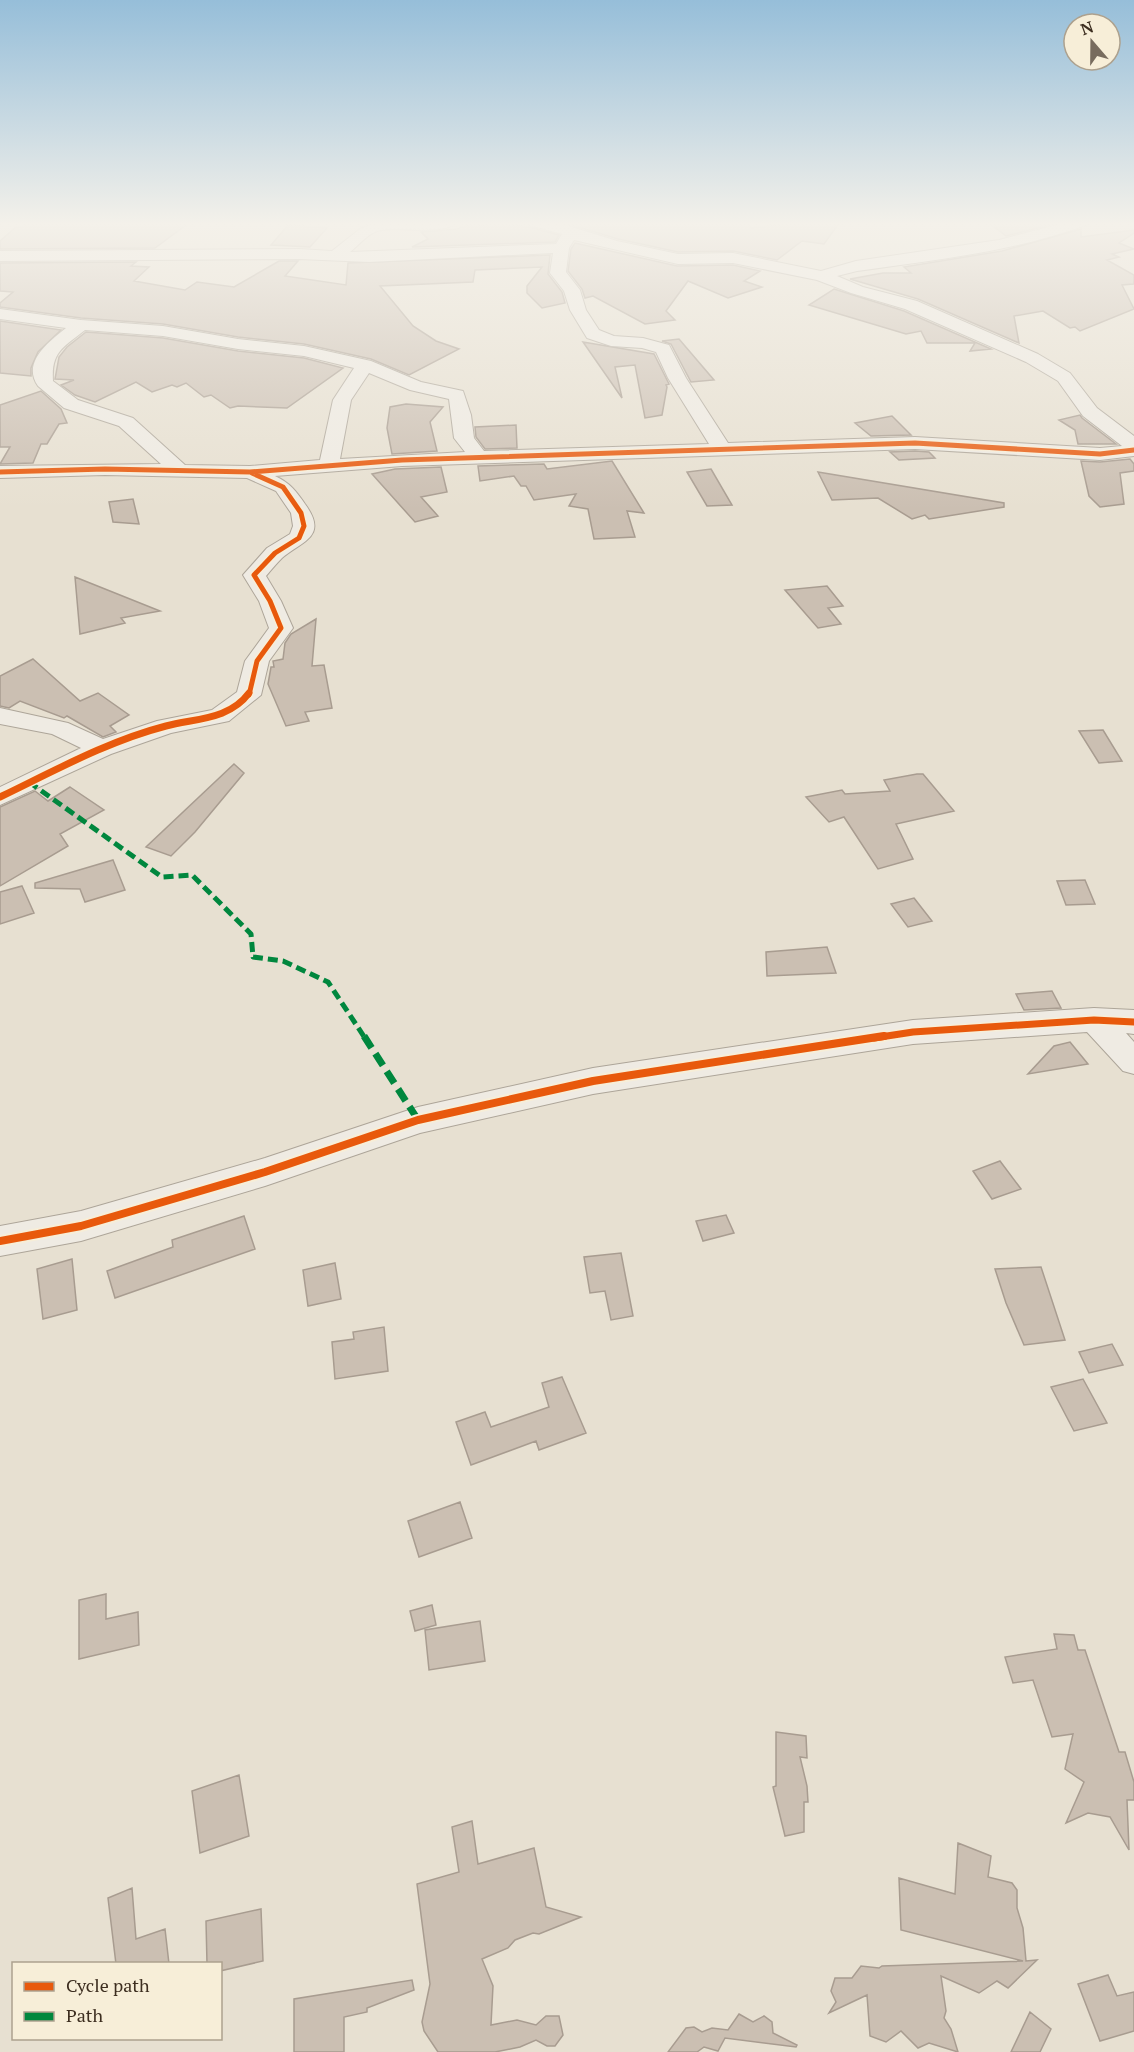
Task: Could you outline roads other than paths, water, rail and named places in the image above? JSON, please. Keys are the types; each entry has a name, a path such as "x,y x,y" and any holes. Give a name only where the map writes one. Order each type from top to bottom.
{"street":[{"path":"25,318 81,326 164,331 238,344 304,351 365,365 416,386 457,395 464,438 479,458"},
{"path":"583,318 593,334 610,341 644,343 663,349 677,378 723,450"},
{"path":"941,318 1032,358 1064,377 1089,412 1134,445"},
{"path":"81,326 48,351 43,366 44,382 71,404 126,422 178,469"},
{"path":"329,468 342,400 365,365"},
{"path":"0,472 178,469 250,472 329,468 402,460 915,443 1100,454 1134,450"},
{"path":"0,797 102,748 166,726 220,716 249,695 257,661 281,628 270,601 254,575 275,553 299,538 304,526 301,513 283,487 250,472"},
{"path":"0,716 59,728 102,748"},
{"path":"0,1241 81,1226 265,1172 418,1120 593,1082 913,1032 1094,1020 1134,1022"},
{"path":"1094,1020 1134,1062"}]}
